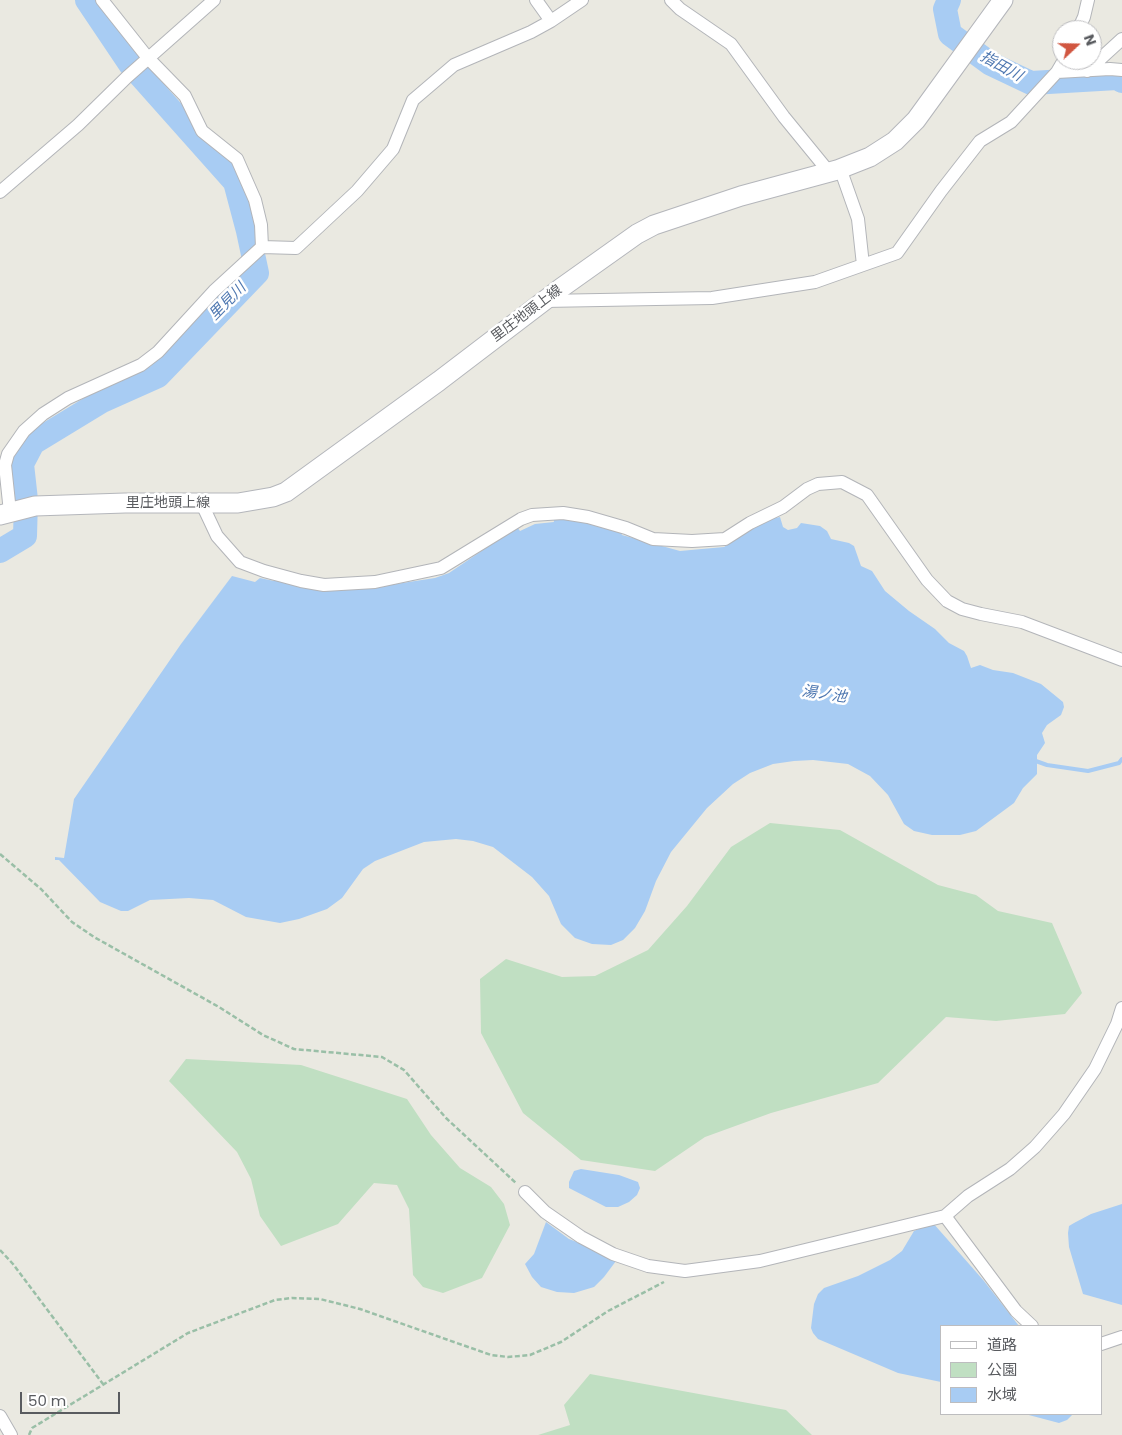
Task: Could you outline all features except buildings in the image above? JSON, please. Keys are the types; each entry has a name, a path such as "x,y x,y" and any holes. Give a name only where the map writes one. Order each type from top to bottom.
{"main road":[{"name":"里庄地頭上線","path":"16,511 116,503 238,503 273,497 286,492 439,381 615,248 654,225 741,196 834,170 870,157 895,141 916,120 1003,0"}],"street":[{"path":"102,0 148,58 185,96 202,131 237,159 255,200 261,225 262,248"},
{"path":"0,192 78,125 148,58 214,0"},
{"path":"536,0 551,21"},
{"path":"16,511 5,465 8,454 24,431 43,414 68,398 141,365 158,352 214,291 262,248 296,248 357,191 393,149 413,100 454,65 531,32 582,0"},
{"path":"671,0 680,9 731,44 784,117 834,170 858,219 864,265"},
{"path":"1083,20 1088,0"},
{"path":"1102,56 1122,39"},
{"path":"1102,69 1122,70"},
{"path":"544,301 712,298 815,282 897,252 980,141 1011,122 1057,70"},
{"path":"1051,78 1086,70"},
{"path":"201,502 217,536 240,562 273,574 324,585 375,582 441,568 521,519 532,515 563,513 588,517 626,528 653,539 692,541 725,539 750,523 783,508 808,489 818,484 842,482 867,495 927,580 947,601 981,614 1022,622 1122,660"},
{"path":"525,1192 545,1212 581,1237 613,1254 648,1266 685,1270 760,1261 945,1216 968,1196 1010,1169 1035,1147 1064,1114 1095,1069 1117,1024 1122,1008"},
{"path":"945,1216 1016,1311 1031,1325"},
{"path":"1102,1344 1122,1337"},
{"path":"0,1416 11,1435"}],"path":[{"path":"0,854 41,890 72,922 94,937 219,1007 263,1035 294,1049 382,1057 404,1070 446,1118 525,1192"},
{"path":"0,1250 13,1264 103,1384"},
{"path":"29,1435 32,1428 188,1333 275,1300 292,1298 320,1299 360,1309 491,1355 508,1357 530,1355 561,1342 608,1311 685,1270"}],"green space":[{"path":"770,823 840,830 938,885 976,895 998,911 1052,923 1082,993 1065,1014 996,1021 946,1017 878,1083 771,1113 705,1137 655,1171 581,1160 523,1113 481,1033 480,979 506,959 562,977 595,976 648,950 687,906 731,847"},
{"path":"186,1059 301,1065 407,1099 431,1135 460,1168 491,1187 504,1204 510,1225 482,1278 443,1293 423,1287 413,1275 409,1209 397,1185 374,1183 338,1224 281,1246 260,1216 251,1179 237,1152 169,1081"},
{"path":"590,1374 786,1410 812,1435 538,1435 570,1425 564,1405"}],"water":[{"name":"湯ノ池","path":"553,516 619,528 622,535 680,551 724,547 766,520 780,517 783,527 788,530 797,528 801,523 820,526 827,531 831,539 854,546 861,566 872,571 885,591 909,611 935,629 949,643 964,651 971,668 980,665 993,670 1013,673 1041,684 1063,702 1064,707 1061,715 1047,725 1042,733 1045,743 1037,755 1037,774 1023,788 1014,803 976,831 960,835 932,835 914,831 904,824 888,795 870,776 848,764 813,760 794,761 773,764 750,773 733,784 707,808 671,852 656,881 645,911 635,928 623,940 611,945 592,944 575,938 561,924 549,896 532,877 493,847 473,841 456,839 424,842 375,861 363,869 342,898 327,909 299,919 280,923 246,917 213,900 189,898 150,900 128,911 121,911 100,902 59,860 55,860 55,857 64,858 74,799 181,644 232,576 255,582 260,578 274,581 277,577 389,585 435,578 449,573 517,527 520,531 535,524 554,522"},
{"path":"581,1169 619,1175 638,1182 640,1188 637,1195 629,1202 618,1207 606,1207 569,1188 569,1182 574,1171"},
{"path":"1122,1204 1122,1305 1083,1294 1069,1247 1068,1233 1069,1226 1074,1223 1091,1214"},
{"path":"546,1222 569,1239 616,1257 616,1261 594,1287 574,1293 557,1292 541,1287 532,1277 525,1264 534,1254"},
{"path":"933,1223 984,1281 1018,1325 940,1325 940,1382 898,1373 818,1339 811,1328 814,1304 818,1294 824,1288 858,1276 890,1260 902,1251 914,1231"},
{"path":"1029,1415 1072,1415 1067,1420 1059,1423"}],"waterway":[{"name":"里見川","path":"0,551 25,536 26,500 22,464 33,443 102,401 158,376 257,273 235,182 130,64 87,0"},
{"name":"指田川","path":"949,0 945,9 950,34 991,64 1031,83 1117,78 1122,81"},
{"path":"1033,760 1047,765 1088,771 1119,763 1122,759"}]}
